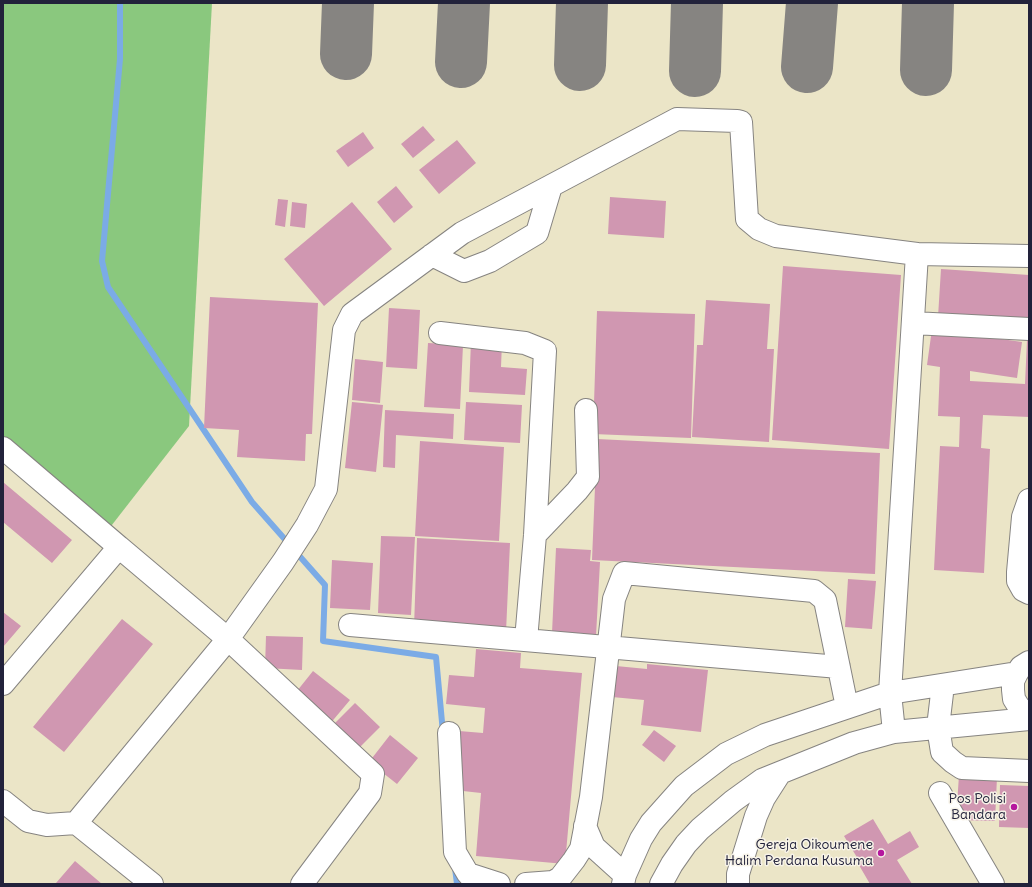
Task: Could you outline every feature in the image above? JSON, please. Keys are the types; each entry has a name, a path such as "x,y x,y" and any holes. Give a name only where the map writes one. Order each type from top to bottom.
{"street":[{"path":"76,823 228,639 308,525 326,490 344,330 352,314 462,233 677,119 736,121 741,122 748,219 760,229 776,236 917,254 1029,256"},
{"path":"432,255 464,271 490,261 537,233 551,186"},
{"path":"894,732 890,693 917,254"},
{"path":"913,323 1029,329"},
{"path":"440,334 525,343 545,351 536,535 526,640"},
{"path":"536,535 588,477 586,410"},
{"path":"3,448 228,639 373,774 370,794 302,884"},
{"path":"1029,500 1023,517 1018,581 1023,590 1029,593"},
{"path":"3,684 119,547"},
{"path":"526,884 554,882 563,876 581,849 591,797 614,599 624,573 814,591 825,600 847,707"},
{"path":"350,625 839,667"},
{"path":"585,826 594,847 624,879 641,839 651,822 684,786 726,754 765,735 890,693 943,685 1025,662"},
{"path":"1025,662 1013,681 1013,690 1014,699 1019,707 1029,717"},
{"path":"943,685 938,727 942,752 962,768 1029,771"},
{"path":"661,884 672,864 686,844 700,829 733,801 762,780 854,743 894,732 1029,717"},
{"path":"449,732 455,852 468,874 499,884"},
{"path":"738,884 738,874 756,816 764,798 780,773"},
{"path":"940,793 993,884"},
{"path":"3,801 28,821 47,825 76,823 152,884"}],"green space":[{"path":"3,3 212,3 189,426 108,530 3,445"}],"building":[{"path":"423,126 435,140 413,158 401,144"},
{"path":"363,132 374,148 348,167 336,151"},
{"path":"457,140 476,163 439,194 419,170"},
{"path":"396,186 413,207 394,223 377,202"},
{"path":"610,197 666,201 664,238 608,234"},
{"path":"278,199 288,200 285,227 275,225"},
{"path":"292,202 307,204 305,228 290,226"},
{"path":"352,202 392,249 324,306 284,259"},
{"path":"783,266 901,275 889,449 772,440"},
{"path":"941,269 1029,275 1029,323 938,317"},
{"path":"210,297 318,303 312,434 306,434 305,461 237,457 239,430 204,428"},
{"path":"706,300 770,304 767,349 774,349 769,442 692,437 697,345 703,345"},
{"path":"389,308 420,310 417,369 386,367"},
{"path":"597,311 695,314 691,438 593,434"},
{"path":"932,329 1022,342 1017,378 970,371 970,381 1025,384 1027,340 1029,340 1029,417 983,415 981,448 990,449 984,573 934,570 940,446 959,447 960,417 938,416 940,367 927,365"},
{"path":"471,341 502,342 501,367 527,369 525,395 469,392"},
{"path":"428,343 463,345 460,409 424,407"},
{"path":"355,359 383,362 380,403 352,400"},
{"path":"352,402 383,405 376,472 345,468"},
{"path":"466,402 522,405 520,443 464,440"},
{"path":"385,410 454,414 453,439 396,435 395,468 383,467"},
{"path":"597,439 880,453 875,574 592,560"},
{"path":"420,441 504,447 499,541 415,536"},
{"path":"3,482 72,540 52,563 3,522"},
{"path":"381,536 415,537 411,615 378,613"},
{"path":"417,538 510,543 506,632 414,628"},
{"path":"556,548 591,550 590,561 600,562 596,636 552,633"},
{"path":"332,560 373,563 370,610 330,608"},
{"path":"848,579 876,581 872,629 845,627"},
{"path":"3,612 21,626 3,647"},
{"path":"122,619 153,644 64,752 33,727"},
{"path":"266,636 303,637 302,670 265,668"},
{"path":"476,649 521,653 520,668 582,673 565,864 476,856 481,793 454,790 459,731 483,733 485,708 446,704 449,675 474,677"},
{"path":"647,664 708,670 701,732 641,725 644,700 612,697 616,666 647,669"},
{"path":"313,671 350,700 329,725 293,696"},
{"path":"355,703 380,727 357,750 332,726"},
{"path":"654,730 676,746 664,762 642,745"},
{"path":"390,735 418,758 397,784 369,762"},
{"path":"959,775 997,777 995,821 956,820"},
{"name":"Pos Polisi Bandara","path":"1000,785 1029,786 1029,828 999,827"},
{"name":"Gereja Oikoumene Halim Perdana Kusuma","path":"873,819 888,844 910,831 919,847 897,860 912,884 870,884 856,860 858,859 844,836"},
{"path":"75,861 102,884 57,884 56,883"}],"waterway":[{"path":"120,3 120,59 102,261 108,287 252,502 289,544"},
{"path":"295,551 325,585 323,641 436,657 443,733"},
{"path":"455,868 457,884"}],"taxiway":[{"path":"346,54 348,3"},
{"path":"461,62 464,3"},
{"path":"580,65 582,3"},
{"path":"695,71 697,3"},
{"path":"807,67 812,3"},
{"path":"926,70 928,3"}],"place":[{"name":"Pos Polisi Bandara","path":"1014,807"},
{"name":"Gereja Oikoumene Halim Perdana Kusuma","path":"881,853"}]}
